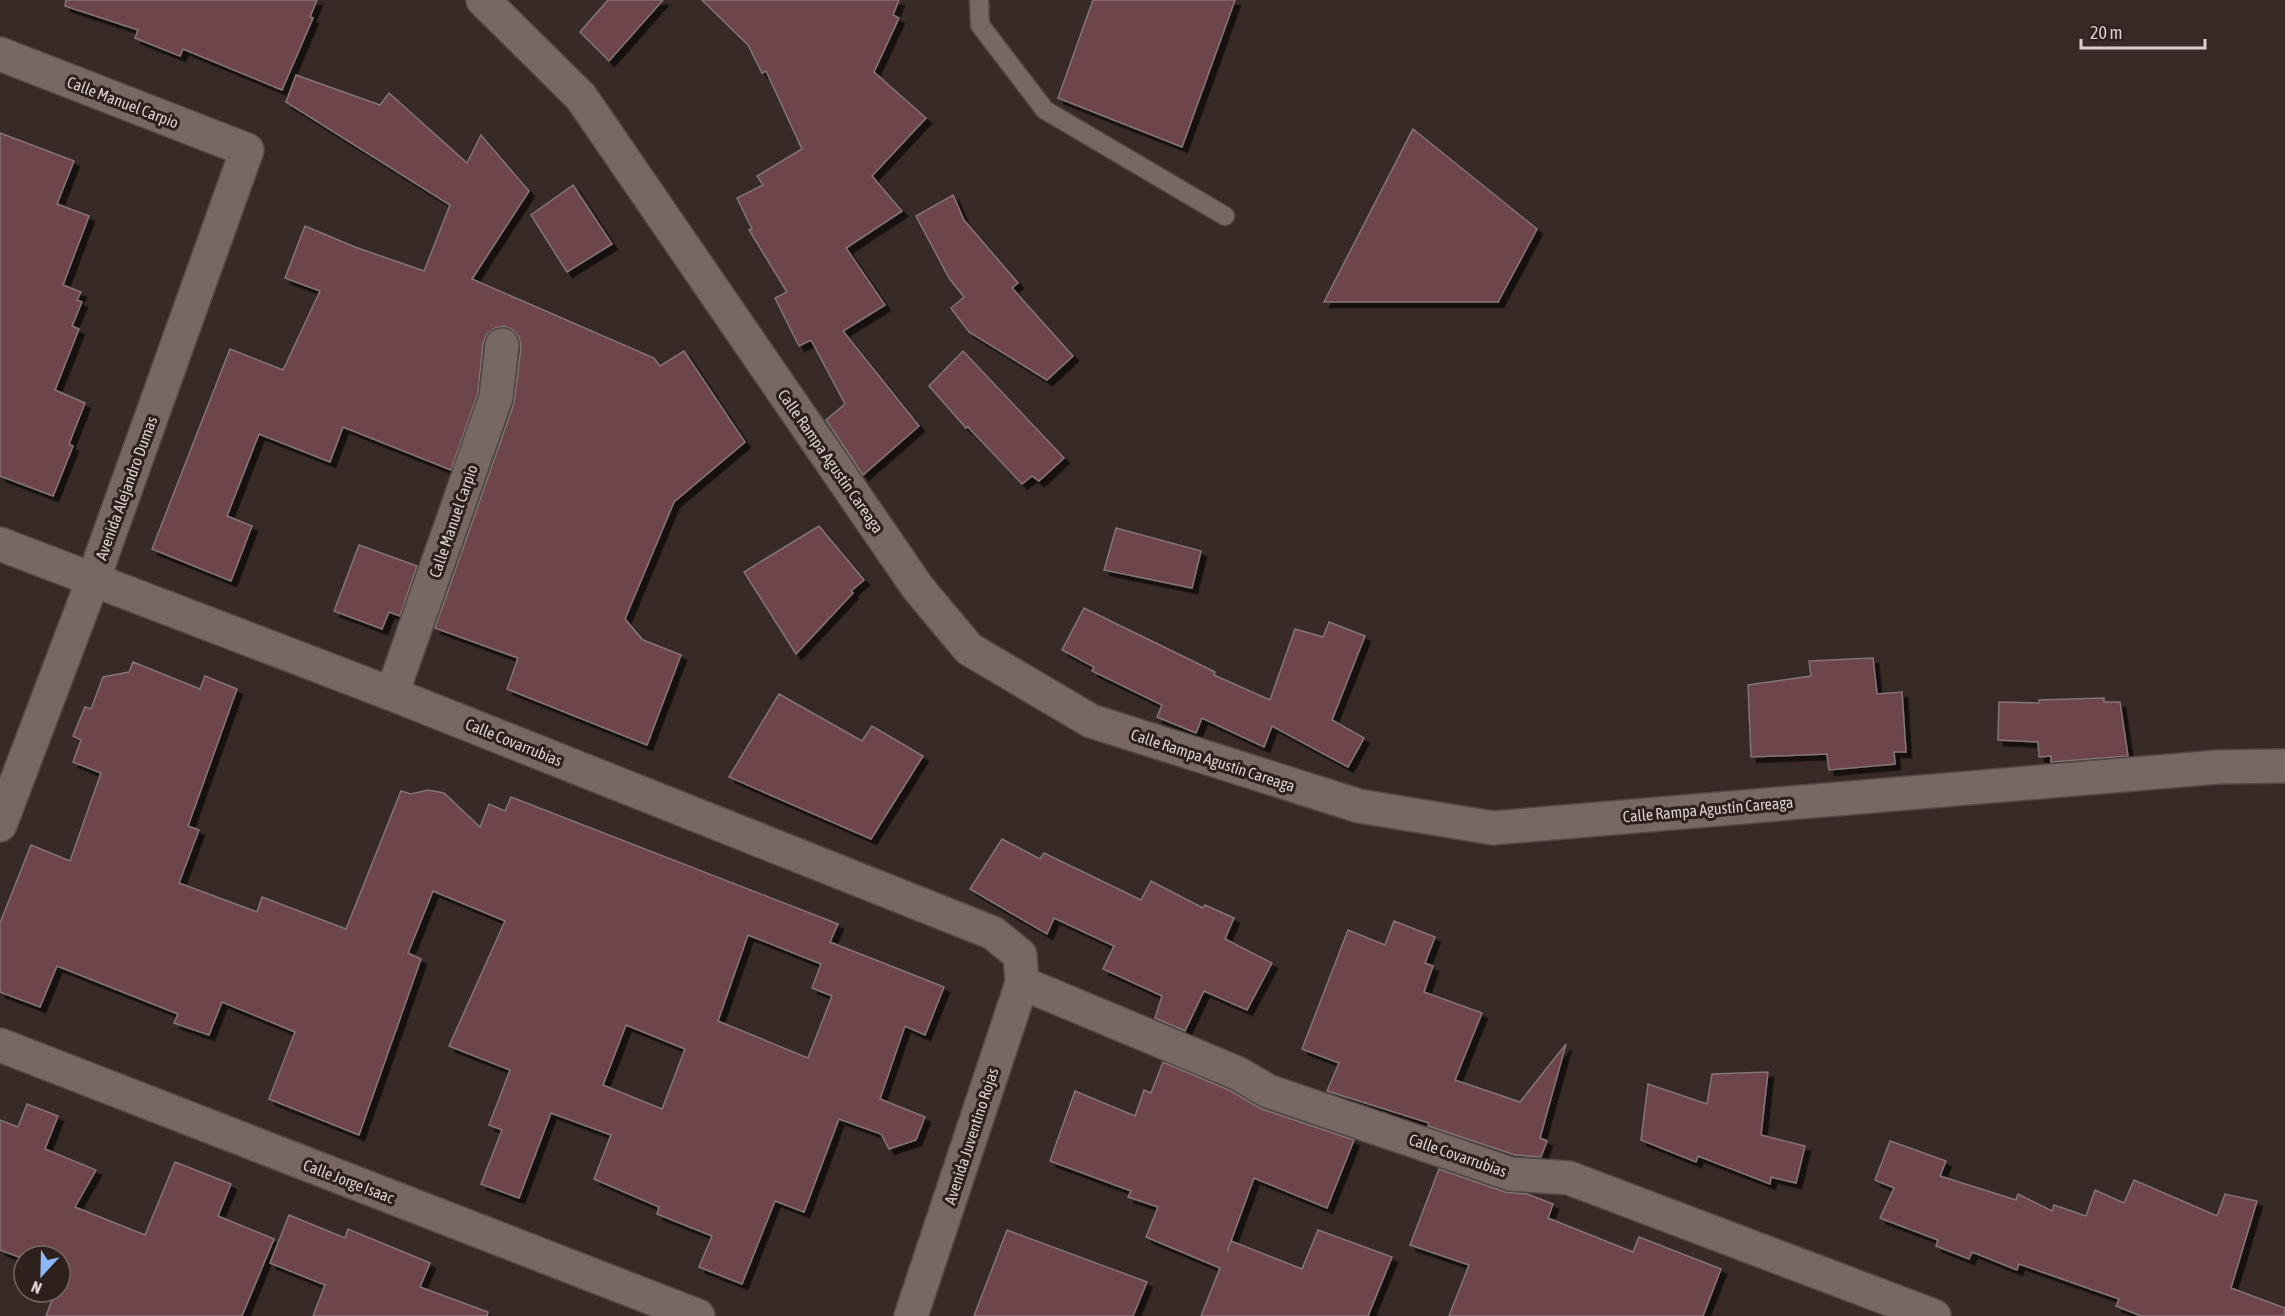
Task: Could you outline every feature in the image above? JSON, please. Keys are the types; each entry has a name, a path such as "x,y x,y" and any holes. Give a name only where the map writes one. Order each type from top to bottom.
{"street":[{"name":"Calle Rampa Agustín Careaga","path":"483,0 581,97 918,588 969,649 1091,721 1359,806 1493,828 2206,768 2285,766"},
{"name":"Calle Manuel Carpio","path":"0,54 247,150"},
{"name":"Avenida Alejandro Dumas","path":"0,825 93,580 247,150"},
{"name":"Calle Manuel Carpio","path":"392,694 496,398 502,345"},
{"name":"Calle Covarrubias","path":"0,544 392,694 993,933 1021,969 1237,1073 1268,1091 1511,1174 1569,1178 1934,1316"},
{"name":"Avenida Juventino Rojas","path":"911,1316 1021,969"},
{"name":"Calle Jorge Isaac","path":"0,1045 698,1316"}],"lane":[{"path":"979,0 980,25 1045,110 1225,216"}],"building":[{"path":"66,0 317,0 310,17 313,18 282,90 183,49 180,56 135,38 138,30 65,6"},
{"path":"608,0 663,0 609,61 580,32"},
{"path":"702,0 899,0 893,15 899,18 874,72 926,118 872,176 902,211 846,248 885,305 843,331 919,426 863,475 826,420 845,404 811,340 799,346 775,298 787,292 749,230 752,229 737,198 763,185 757,176 802,149 766,71 762,73 748,45"},
{"path":"1093,0 1235,0 1182,147 1058,98"},
{"path":"296,75 380,105 389,93 467,163 481,135 529,191 472,279 654,358 660,366 684,351 745,442 674,502 625,619 643,640 681,655 647,745 507,689 518,658 435,628 514,403 521,347 519,337 513,330 504,326 495,328 487,334 483,343 478,393 451,470 343,427 330,462 259,434 227,516 252,526 231,581 152,549 230,349 283,370 320,291 285,278 305,226 355,247 424,271 450,205 286,102"},
{"path":"1413,129 1537,229 1498,302 1324,302"},
{"path":"0,133 74,161 57,204 89,216 63,285 81,292 77,300 82,302 72,326 79,329 55,390 85,403 69,444 73,446 53,496 0,476"},
{"path":"573,185 612,244 567,272 531,215"},
{"path":"953,195 964,220 1018,283 1012,288 1073,356 1047,380 969,332 951,308 964,297 949,278 916,216"},
{"path":"963,351 1064,458 1039,481 1032,476 1022,484 968,427 966,428 929,386"},
{"path":"819,526 864,580 851,591 853,593 796,654 744,572"},
{"path":"1116,528 1201,551 1192,588 1104,570"},
{"path":"359,545 417,566 400,616 389,612 382,629 334,611"},
{"path":"1084,608 1215,672 1214,675 1270,700 1295,629 1323,637 1329,622 1365,636 1332,720 1364,738 1348,767 1272,726 1264,747 1202,718 1196,733 1157,717 1162,705 1092,671 1094,667 1062,650"},
{"path":"1873,658 1877,694 1902,692 1906,752 1894,752 1895,764 1829,770 1827,754 1751,757 1748,685 1811,676 1809,661"},
{"path":"133,662 200,689 205,676 237,689 188,826 199,830 179,883 257,912 262,897 346,929 401,791 411,794 428,790 444,793 480,827 489,804 505,811 511,797 838,924 830,942 944,987 925,1035 905,1026 880,1099 925,1117 916,1140 889,1149 881,1134 839,1119 804,1212 775,1201 742,1284 699,1267 712,1236 657,1214 659,1207 594,1179 611,1135 551,1113 519,1198 481,1184 502,1130 489,1125 510,1070 449,1046 505,921 433,891 408,953 421,959 359,1135 269,1099 295,1032 222,1002 209,1035 174,1023 178,1014 57,966 40,1007 0,992 0,923 31,845 70,861 101,773 73,762 81,740 73,736 85,707 91,709 103,677 129,672","holes":["748,935 821,964 812,988 832,996 808,1058 718,1021","626,1025 685,1049 662,1109 603,1085"]},
{"path":"779,694 862,741 872,726 923,756 871,839 729,777"},
{"path":"2104,698 2104,702 2120,702 2128,756 2051,762 2051,756 2039,757 2038,742 1998,740 1999,702 2039,703 2039,700"},
{"path":"1002,839 1040,859 1044,853 1141,900 1151,881 1203,908 1205,905 1234,918 1225,939 1272,963 1247,1010 1204,991 1185,1031 1155,1018 1162,996 1103,969 1114,946 1054,918 1047,934 970,889"},
{"path":"1394,921 1435,937 1425,963 1433,966 1424,992 1482,1013 1455,1080 1520,1102 1566,1044 1540,1138 1547,1141 1541,1157 1515,1155 1428,1126 1429,1123 1327,1091 1339,1063 1302,1049 1348,930 1385,945"},
{"path":"1163,1062 1229,1090 1262,1109 1354,1140 1327,1208 1254,1178 1231,1241 1302,1269 1318,1230 1392,1257 1368,1316 1201,1316 1220,1268 1146,1237 1158,1207 1128,1197 1131,1191 1050,1161 1075,1091 1135,1116 1144,1090 1151,1093"},
{"path":"1768,1072 1761,1135 1805,1146 1796,1183 1771,1177 1770,1184 1698,1156 1696,1162 1641,1140 1648,1084 1707,1104 1712,1074"},
{"path":"27,1104 58,1116 45,1149 96,1170 75,1207 145,1235 175,1162 231,1184 218,1216 274,1239 242,1316 46,1316 50,1304 72,1304 72,1244 12,1244 12,1254 0,1250 0,1120 18,1127"},
{"path":"1890,1141 1946,1161 1940,1176 2016,1200 2018,1194 2052,1211 2054,1205 2086,1216 2095,1190 2124,1203 2134,1180 2217,1216 2225,1194 2257,1201 2231,1288 2285,1308 2285,1316 2141,1316 2116,1306 2119,1299 2019,1264 2017,1270 1972,1252 1969,1259 1936,1246 1938,1240 1880,1218 1894,1188 1875,1180"},
{"path":"1439,1169 1505,1192 1527,1194 1553,1204 1548,1218 1633,1252 1639,1237 1721,1269 1703,1316 1449,1316 1469,1265 1410,1245"},
{"path":"289,1215 345,1238 348,1229 430,1263 420,1287 488,1312 487,1316 313,1316 325,1285 270,1263"},
{"path":"1007,1230 1147,1282 1133,1316 974,1316"}]}
